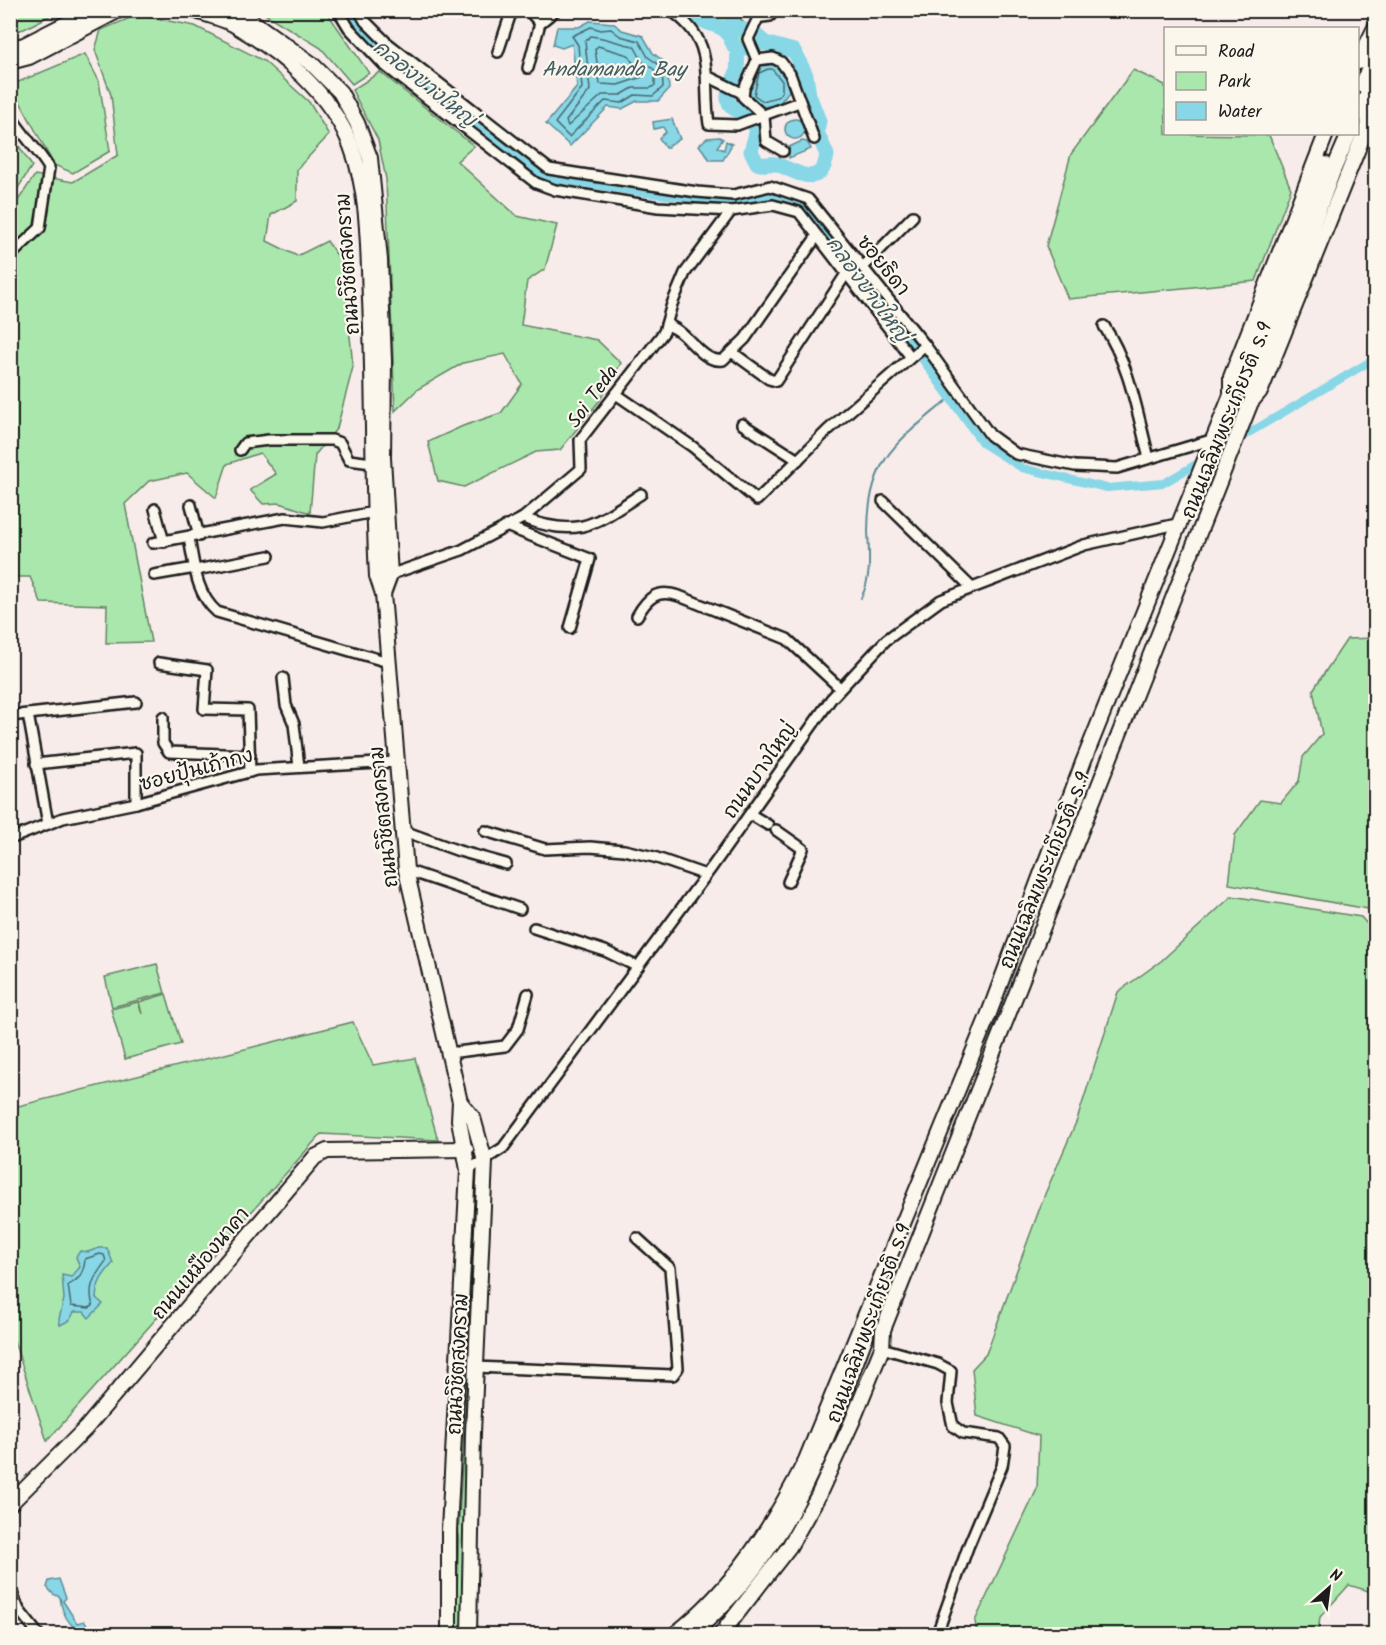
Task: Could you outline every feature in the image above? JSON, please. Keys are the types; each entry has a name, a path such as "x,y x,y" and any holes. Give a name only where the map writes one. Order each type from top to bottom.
{"main road":[{"path":"10,48 24,45 93,10"},
{"path":"10,62 29,57 118,10"},
{"name":"ถนนวิชิตสงคราม","path":"194,10 231,23 283,59 317,90 334,113 351,146 362,190 369,264 374,408 372,463 374,512 383,576"},
{"name":"ถนนวิชิตสงคราม","path":"236,10 312,64 339,93 357,123 370,158 380,260 384,361 383,594 401,830 406,870 460,1102 459,1120 468,1170 449,1530 448,1635"},
{"path":"1359,60 1376,26"},
{"path":"1359,91 1376,54"},
{"path":"1359,113 1376,75"},
{"name":"ถนนเฉลิมพระเกียรติ ร.9","path":"721,1635 795,1537 839,1453 882,1348 883,1330 1233,447 1251,402 1261,390 1376,104"},
{"name":"ถนนเฉลิมพระเกียรติ ร.9","path":"675,1635 696,1618 753,1553 783,1504 806,1460 857,1330 865,1321 926,1162 988,1016 1084,760 1231,394 1231,377 1326,135"},
{"path":"1231,394 1241,383 1339,135"},
{"path":"1251,402 1252,387 1349,135"},
{"name":"ถนนวิชิตสงคราม","path":"460,1102 473,1118 485,1161 476,1367 469,1635"},
{"name":"ถนนเหมืองนาคา","path":"10,1504 86,1428 315,1157 327,1151 466,1149"},
{"path":"692,1635 711,1619 756,1566 805,1491 866,1335 865,1321"},
{"path":"706,1635 750,1589 780,1549 819,1475 874,1338 883,1330"}],"street":[{"path":"338,10 349,28 384,64 536,183 555,190 695,211 731,211 773,205 799,212 910,356"},
{"name":"ซอยธิดา","path":"359,10 384,41 549,169 698,192 733,195 770,186 808,199 925,345 990,435 1016,454 1075,466 1117,468 1212,440"},
{"path":"498,52 512,10"},
{"path":"528,10 540,23"},
{"path":"528,68 540,23 556,10"},
{"path":"740,92 756,58 748,39 756,15 770,16 775,10"},
{"path":"674,12 700,42 705,54 710,77 709,124 737,125 799,102"},
{"path":"756,58 773,58 781,62 790,74 814,138"},
{"path":"710,77 740,92 762,116 766,141 783,151"},
{"path":"10,115 22,134 38,149 49,168 40,228 10,256"},
{"path":"695,211 698,192"},
{"name":"Soi Teda","path":"383,576 462,550 523,518 581,469 580,440 664,332 685,273 731,211"},
{"path":"863,267 913,216"},
{"path":"666,325 674,328 715,361 723,360 749,334 817,236"},
{"path":"733,352 769,379 776,381 846,274"},
{"path":"1104,326 1117,346 1124,365 1149,458"},
{"path":"616,394 693,447 757,500 910,356 925,345"},
{"path":"742,424 798,460"},
{"path":"240,450 245,443 259,440 332,440 340,444 349,460 372,463"},
{"path":"523,518 559,527 582,528 601,521 641,494"},
{"path":"883,501 972,588"},
{"path":"191,505 199,586 209,605 218,612 388,663"},
{"path":"155,508 164,542"},
{"path":"153,543 285,518 323,522 374,512"},
{"name":"ถนนบางใหญ่","path":"468,1170 503,1148 706,875 840,688 886,640 941,600 1084,546 1178,524"},
{"path":"506,526 590,559 570,628"},
{"path":"154,575 269,555"},
{"path":"637,616 647,600 655,594 666,592 679,596 787,639 840,688"},
{"path":"159,663 207,670 204,709 248,710 250,772"},
{"path":"283,678 286,705 294,724 299,767"},
{"path":"10,716 136,702"},
{"path":"28,714 48,824"},
{"path":"163,717 163,743 169,752 250,755"},
{"path":"36,764 136,753 135,804"},
{"name":"ซอยปุ้นเถ้ากง","path":"10,839 63,818 135,804 250,772 395,762"},
{"path":"750,814 802,849 788,882"},
{"path":"401,830 459,851 506,864"},
{"path":"485,831 545,849 590,847 624,850 706,875"},
{"path":"406,870 520,909"},
{"path":"534,928 605,951 638,967"},
{"path":"449,1053 505,1046 518,1029 528,994"},
{"path":"476,1367 673,1375 678,1368 670,1268 637,1238"},
{"path":"882,1348 939,1364 951,1371 948,1403 953,1426 963,1433 999,1438 1005,1446 1002,1466 964,1557 937,1635"},
{"path":"10,1588 19,1610 38,1635"}],"green space":[{"path":"11,10 59,11 24,29 11,32"},
{"path":"260,11 326,11 369,73 352,84 321,48"},
{"path":"696,11 734,11 765,43 746,47 738,52 730,44 727,33 704,27 695,20"},
{"path":"137,15 195,26 264,61 309,102 329,135 297,169 297,201 271,215 267,241 297,256 327,241 343,264 353,367 337,428 315,455 310,513 280,503 263,504 250,490 276,474 260,453 227,464 216,498 187,473 149,481 125,504 151,642 106,643 107,605 41,603 30,577 11,577 11,211 35,175 73,182 118,155 111,95 95,50 101,30"},
{"path":"85,54 99,81 110,151 73,173 54,165 11,85"},
{"path":"1133,70 1164,85 1164,135 1269,135 1291,189 1256,281 1068,299 1046,246 1071,154"},
{"path":"380,72 474,146 457,161 517,216 557,225 545,269 527,281 521,325 597,340 621,363 600,400 560,450 536,452 464,487 438,481 428,442 463,426 501,413 522,384 505,354 463,363 418,389 395,411 386,179 378,140 352,90"},
{"path":"11,134 32,166 10,199"},
{"path":"1375,638 1375,918 1368,909 1229,884 1235,835 1260,800 1281,803 1299,781 1303,757 1322,734 1313,690 1347,639"},
{"path":"1232,896 1361,917 1375,933 1375,1593 1349,1585 1320,1617 1318,1634 977,1634 975,1621 1037,1489 1039,1436 977,1416 972,1369 986,1354 1045,1194 1077,1120 1118,992 1161,961"},
{"path":"157,964 165,993 112,1007 105,977"},
{"path":"166,994 181,1044 125,1059 111,1009 138,1002 142,1014 139,1002"},
{"path":"353,1022 373,1065 415,1058 438,1140 321,1134 47,1441 11,1332 10,1108"},
{"path":"478,1177 464,1602 462,1634 456,1634 459,1519"}],"water":[{"name":"Andamanda Bay","path":"590,21 613,23 622,30 643,36 653,53 667,64 669,89 658,101 637,101 622,109 608,107 570,146 546,124 577,87 572,44 562,48 553,45 557,27 579,27"},
{"path":"764,63 776,63 787,78 789,91 779,104 763,107 748,99 747,94 752,79"},
{"path":"672,119 680,139 666,148 659,138 666,132 663,127 654,129 653,122"},
{"path":"795,119 802,122 805,129 802,136 795,139 788,136 785,129 788,122"},
{"path":"707,138 723,139 717,147 724,150 726,141 732,144 723,160 710,160 699,145"},
{"path":"802,141 807,142 811,149 789,158 789,147"},
{"path":"107,1248 113,1263 103,1275 98,1287 96,1298 103,1304 89,1318 84,1312 74,1312 70,1320 60,1325 59,1319 64,1299 62,1275 71,1277 80,1267 76,1257 80,1251 88,1252"},
{"path":"59,1579 66,1598 63,1601 77,1623 84,1621 94,1634 87,1634 75,1628 66,1618 60,1597 53,1594 47,1587 49,1581"}],"waterway":[{"name":"คลองบางใหญ่","path":"348,10 356,25 397,66 543,177 646,193 729,202 775,194 795,199 808,208 982,443 1022,468 1107,488 1164,483 1376,358"},
{"path":"700,10 701,19 725,31 738,52"},
{"path":"730,10 734,13 732,20 735,28 751,31 763,41"},
{"path":"765,43 794,51 806,75 809,95 819,121 817,132 827,155 824,166 819,173 813,176 775,164 757,163 751,151 757,130 746,116 728,102 729,92 737,71 738,52 746,47 765,43"},
{"path":"861,598 868,574 869,506 880,468 902,439 950,398"}]}
